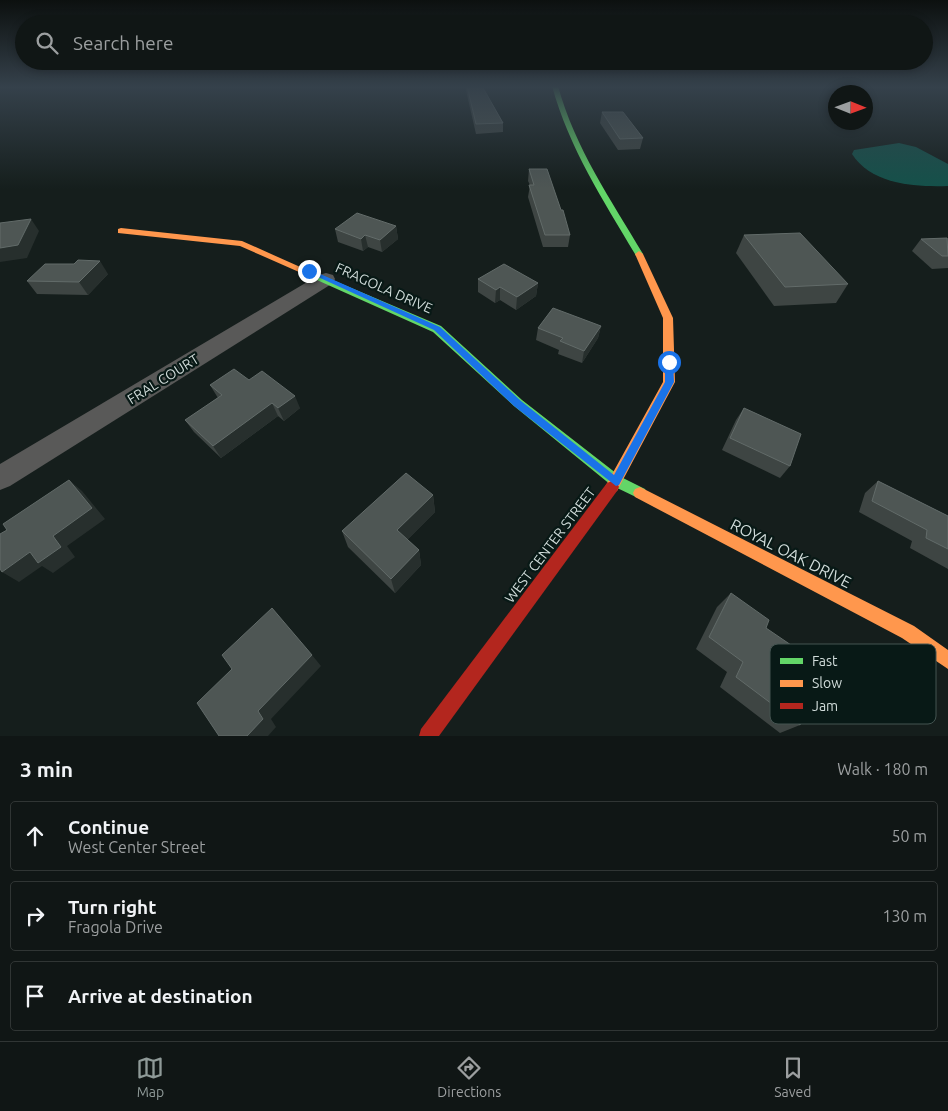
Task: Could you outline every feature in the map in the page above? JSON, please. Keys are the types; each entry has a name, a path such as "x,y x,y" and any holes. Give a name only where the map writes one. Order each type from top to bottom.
{"street":[{"name":"WEST CENTER STREET","path":"428,736 616,482 669,382 668,318 644,262 565,120"},
{"name":"FRAGOLA DRIVE","path":"121,230 242,244 437,328 518,403 616,482"},
{"name":"FRAL COURT","path":"0,478 326,279"},
{"name":"ROYAL OAK DRIVE","path":"616,482 908,632 925,644"},
{"name":"ROYAL OAK DRIVE","path":"936,652 948,660"}],"water":[{"path":"899,143 916,147 948,164 948,186 922,186 883,178 871,172 852,154 854,150"}],"building":[{"path":"475,120 501,120 503,123 476,124"},
{"path":"608,120 629,120 643,138 620,139"},
{"path":"529,169 547,169 561,210 563,210 570,235 545,235 529,185 534,185"},
{"path":"357,213 396,226 380,240 365,235 361,239 335,229"},
{"path":"31,219 18,245 0,248 0,223"},
{"path":"800,233 848,284 785,287 744,235"},
{"path":"947,238 948,256 942,256 921,239"},
{"path":"78,260 100,261 79,282 27,281 45,264 74,264"},
{"path":"504,264 538,283 517,297 500,287 496,290 478,279"},
{"path":"553,308 601,326 584,351 560,341 563,338 538,328"},
{"path":"234,369 249,380 262,371 295,396 278,408 272,403 213,446 185,420 222,395 210,385"},
{"path":"744,408 801,434 790,466 730,438"},
{"path":"406,473 433,495 397,530 419,550 391,579 342,531"},
{"path":"69,480 92,508 53,536 61,547 38,563 30,552 2,572 0,569 0,534 7,530 3,524"},
{"path":"878,481 948,516 948,549 926,538 927,530 872,501"},
{"path":"731,593 769,620 766,628 789,644 770,644 770,702 736,677 743,662 709,637"},
{"path":"272,608 312,655 258,711 263,719 247,736 219,736 197,703 232,669 222,655"}],"traffic: fast":[{"path":"565,120 591,173 639,254"},
{"path":"302,270 437,329 518,403 616,481 640,493"}],"traffic: slow":[{"path":"121,231 242,244 302,270"},
{"path":"612,487 669,382 668,318 639,254"},
{"path":"640,493 908,632 925,644"},
{"path":"936,652 948,660"}],"traffic: jam":[{"path":"428,736 612,487"}],"route":[{"path":"309,271 437,328 518,403 616,482 669,382 669,362"}]}
